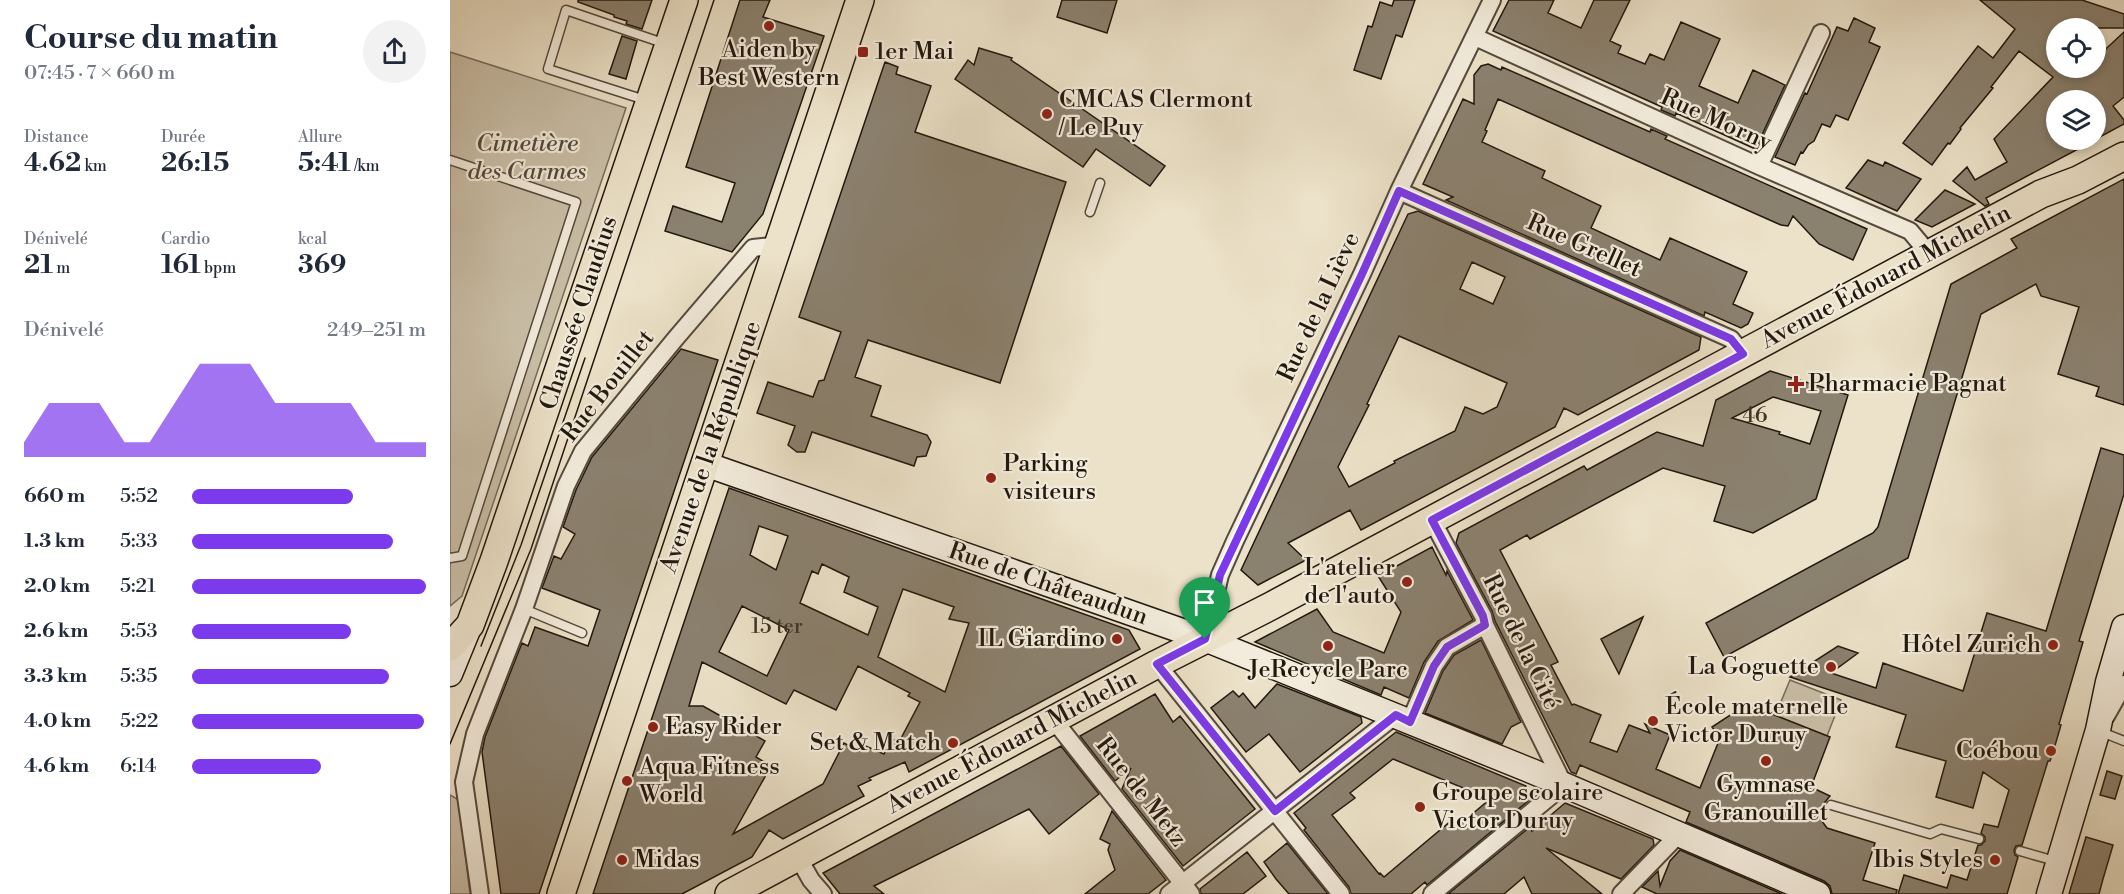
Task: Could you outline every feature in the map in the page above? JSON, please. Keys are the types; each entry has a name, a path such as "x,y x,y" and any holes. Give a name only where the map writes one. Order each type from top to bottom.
{"main road":[{"name":"Chaussée Claudius","path":"470,625 522,484 684,0"},
{"name":"Avenue de la République","path":"561,894 780,245 860,0"},
{"name":"Avenue Édouard Michelin","path":"729,894 1053,719 1271,606 2041,194 2078,180 2124,156"},
{"path":"450,647 470,625"}],"street":[{"name":"Rue de la Liève","path":"1205,639 1220,575 1399,191 1492,0"},
{"path":"1759,166 1821,33"},
{"name":"Rue Morny","path":"1475,37 1759,166 1910,231 1930,255"},
{"name":"Rue Grellet","path":"1399,191 1731,339 1743,354"},
{"name":"Rue Bouillet","path":"480,894 464,782 475,734 525,609 566,486 583,451 753,248 780,245"},
{"name":"Rue de Châteaudun","path":"705,464 1205,639 1403,718 1818,894"},
{"name":"Rue de la Cité","path":"1432,520 1483,616 1485,625 1564,785"},
{"path":"450,674 470,625"},
{"path":"1169,894 1187,888 1275,811 1403,718 1447,647 1485,625"},
{"path":"2049,894 2098,730 2108,682 2124,627"},
{"path":"1157,664 1341,894"},
{"path":"2098,730 2124,684"},
{"name":"Rue de Metz","path":"1053,719 1187,888"},
{"path":"1432,894 1564,785"},
{"path":"1621,894 1679,834"},
{"path":"798,857 811,880 823,894"}],"lane":[{"path":"650,102 548,69 566,10 669,45"},
{"path":"450,160 576,202 462,556 450,558"},
{"path":"1090,212 1100,183"},
{"path":"525,609 582,633"},
{"path":"2098,730 2124,741"},
{"path":"1832,805 1930,834 1941,829 1979,839"},
{"path":"2020,851 2059,862"}],"green space":[{"name":"Cimetière des Carmes","path":"450,52 626,108 462,596 450,606"},
{"path":"1790,680 1841,700 1827,736 1775,716"},
{"path":"450,795 459,800 470,894 450,894"}],"building":[{"path":"578,0 652,0 642,29 626,24 627,21 578,2"},
{"path":"740,0 770,0 763,17 824,36 763,214 732,252 665,231 673,206 722,222 735,183 686,167"},
{"path":"1062,0 1117,0 1107,33 1057,17"},
{"path":"1394,0 1415,0 1402,37 1396,35 1381,79 1354,70 1368,26 1372,27 1380,2 1392,6"},
{"path":"1509,0 1554,0 1548,13 1581,28 1594,0 1630,0 1610,41 1621,46 1618,53 1645,64 1650,54 1664,60 1681,22 1720,39 1699,86 1738,103 1753,70 1785,85 1756,148 1753,148 1676,113 1675,116 1661,110 1662,107 1493,31"},
{"path":"1980,0 2082,0 2124,14 2124,28 2106,28 2106,18 2046,18 2046,72 2019,51 1932,165 1903,143 1978,46 1993,58 2015,29"},
{"path":"1854,18 1875,28 1869,42 1880,47 1848,120 1836,115 1830,127 1822,124 1814,141 1803,153 1801,152 1795,165 1775,157 1837,27 1848,31"},
{"path":"2124,32 2124,97 2113,106 2124,120 2124,124 2106,134 2106,90 2046,90 2046,150 2076,150 1986,198 1989,204 1985,206 1953,181 1967,167 1975,180 2007,162 1994,139 2052,78 2106,78 2106,49"},
{"path":"622,36 637,41 626,79 609,74"},
{"name":"CMCAS Clermont / Le Puy","path":"979,48 1012,58 1011,60 1165,166 1150,186 1096,149 1083,167 955,79 968,60 974,65"},
{"path":"885,62 898,67 896,74 931,86 915,132 1066,182 1000,383 868,340 855,377 881,386 871,416 927,435 931,442 926,456 917,457 914,466 812,432 805,452 797,452 788,445 795,426 757,413 768,382 813,397 819,381 824,380 841,332 799,317"},
{"path":"1488,64 1501,70 1502,67 1650,132 1651,129 1667,136 1665,139 1867,229 1853,260 1819,244 1793,216 1788,226 1781,225 1498,99 1482,142 1545,171 1542,178 1601,206 1591,228 1660,260 1670,238 1747,272 1733,304 1753,313 1748,324 1741,328 1705,312 1704,316 1446,200 1453,197 1423,184 1463,99 1474,104 1474,75 1481,66"},
{"path":"1868,160 1883,166 1885,162 1921,179 1897,211 1846,188"},
{"path":"2124,179 2124,405 2096,396 2099,387 2058,374 2079,307 2041,296 2036,284 1981,314 1908,558 1724,657 1706,623 1873,533 1878,527 1951,284 2017,248 2011,239"},
{"path":"1945,190 1975,204 1932,227 1915,220"},
{"path":"1418,211 1701,337 1699,350 1578,415 1564,408 1555,427 1361,530 1350,510 1288,543 1306,560 1258,585 1241,570 1408,214","holes":["1472,262 1505,277 1493,304 1460,289","1399,336 1507,383 1497,407 1483,414 1465,407 1455,431 1394,461 1395,463 1349,487 1338,467 1369,405 1367,404"]},
{"path":"681,349 718,360 539,894 501,894 482,752 485,737 522,643 528,646 535,627 588,646 600,610 542,588 554,556 561,559 575,534 563,527 576,490 592,457"},
{"path":"1770,371 1848,395 1816,499 1753,533 1714,521 1725,486 1663,468 1530,539 1527,535 1500,550 1558,662 1551,665 1572,705 1601,715 1590,742 1617,752 1629,725 1650,733 1645,724 1670,735 1656,769 1700,788 1720,738 1712,727 1747,704 1830,737 1811,787 1830,796 1816,813 1827,828 1875,843 1863,880 1897,890 1896,894 1832,894 1830,886 1824,881 1686,822 1690,812 1580,765 1576,774 1571,772 1456,543 1459,533 1584,466 1587,470 1657,432 1703,446 1716,400","holes":["1773,397 1821,411 1810,444 1779,434 1780,432 1732,418"]},
{"path":"2101,448 2124,455 2124,494 2079,641 2083,642 2054,749 2048,761 2022,845 2016,846 2014,850 2018,857 2007,894 1898,894 1904,875 1947,888 1951,875 1967,880 1978,845 1985,841 1981,833 1984,824 1998,827 2009,790 1983,772 1973,808 1936,797 1946,761 1896,747 1906,715 1790,677 1838,646 1858,653 1831,673 1876,688 1883,663 1963,691 1987,613 2046,631"},
{"path":"729,488 1129,630 1140,649 909,772 905,762 869,778 871,780 858,786 864,796 783,839 769,830 752,857 682,894 593,894","holes":["759,526 788,536 776,570 750,555","822,564 849,577 844,592 878,607 868,635 800,603 812,571 818,574","903,589 954,607 949,619 969,623 945,692 878,657","742,606 789,630 767,676 719,652","702,662 786,704 794,690 836,710 858,666 910,693 908,696 920,702 899,742 892,739 884,754 863,745 859,751 844,743 823,784 733,834 771,766 756,757 765,741 703,706 689,706"]},
{"path":"1432,547 1473,620 1438,641 1424,662 1409,698 1384,687 1381,695 1255,642 1317,609 1333,632 1384,653 1401,612 1378,576"},
{"path":"1643,617 1619,674 1601,639"},
{"path":"1481,640 1521,722 1511,727 1502,744 1425,713 1443,671 1454,655"},
{"path":"1277,684 1361,717 1362,723 1300,772 1269,734 1246,752 1211,708 1233,691 1239,697 1243,693 1255,708"},
{"path":"1155,694 1173,722 1180,716 1255,809 1183,866 1122,789 1131,768 1115,781 1080,736"},
{"path":"1396,732 1526,786 1528,801 1427,885 1425,882 1411,894 1351,894 1349,887 1304,830 1306,828 1294,813","holes":["1393,759 1490,799 1458,826 1452,820 1384,877 1379,874 1332,815 1355,798 1350,793"]},
{"path":"1061,746 1099,794 1049,834 1029,809 874,886 884,894 840,894 823,873"},
{"path":"2107,771 2122,776 2115,799 2100,795"},
{"path":"1565,803 1653,839 1654,845 1621,879 1546,848 1602,894 1532,894 1524,877 1504,894 1448,894 1531,826 1532,831"},
{"path":"1112,811 1166,880 1148,894 1085,894 1115,870 1108,850 1110,844 1100,839"},
{"path":"2086,837 2113,845 2099,894 2069,894"},
{"path":"1287,843 1328,894 1289,894 1276,879 1264,862"},
{"path":"1680,850 1782,894 1657,894 1642,887 1658,871 1660,886 1670,861"},
{"path":"1247,852 1266,876 1243,894 1201,894 1200,889"}],"tram line":[{"path":"450,744 531,549 714,0"},
{"path":"481,646 521,545 585,358"}],"place":[{"name":"Aiden by Best Western","path":"769,26"},
{"name":"1er Mai","path":"863,52"},
{"name":"CMCAS Clermont / Le Puy","path":"1047,114"},
{"name":"Pharmacie Pagnat","path":"1796,384"},
{"name":"Parking visiteurs","path":"991,478"},
{"name":"L'atelier de l'auto","path":"1407,582"},
{"name":"IL Giardino","path":"1117,639"},
{"name":"Hôtel Zurich","path":"2053,645"},
{"name":"JeRecycle Parc","path":"1328,646"},
{"name":"La Goguette","path":"1831,667"},
{"name":"École maternelle Victor Duruy","path":"1653,721"},
{"name":"Easy Rider","path":"653,727"},
{"name":"Set & Match","path":"953,743"},
{"name":"Coébou","path":"2051,751"},
{"name":"Gymnase Granouillet","path":"1766,761"},
{"name":"Aqua Fitness World","path":"627,781"},
{"name":"Groupe scolaire Victor Duruy","path":"1420,807"},
{"name":"Midas","path":"622,860"},
{"name":"Ibis Styles","path":"1995,860"}],"route":[{"path":"1399,191 1731,339 1743,354 1432,520 1483,616 1485,625 1447,647 1434,666 1410,722 1396,715 1275,811 1157,664 1205,639 1220,575 1399,191"}]}
